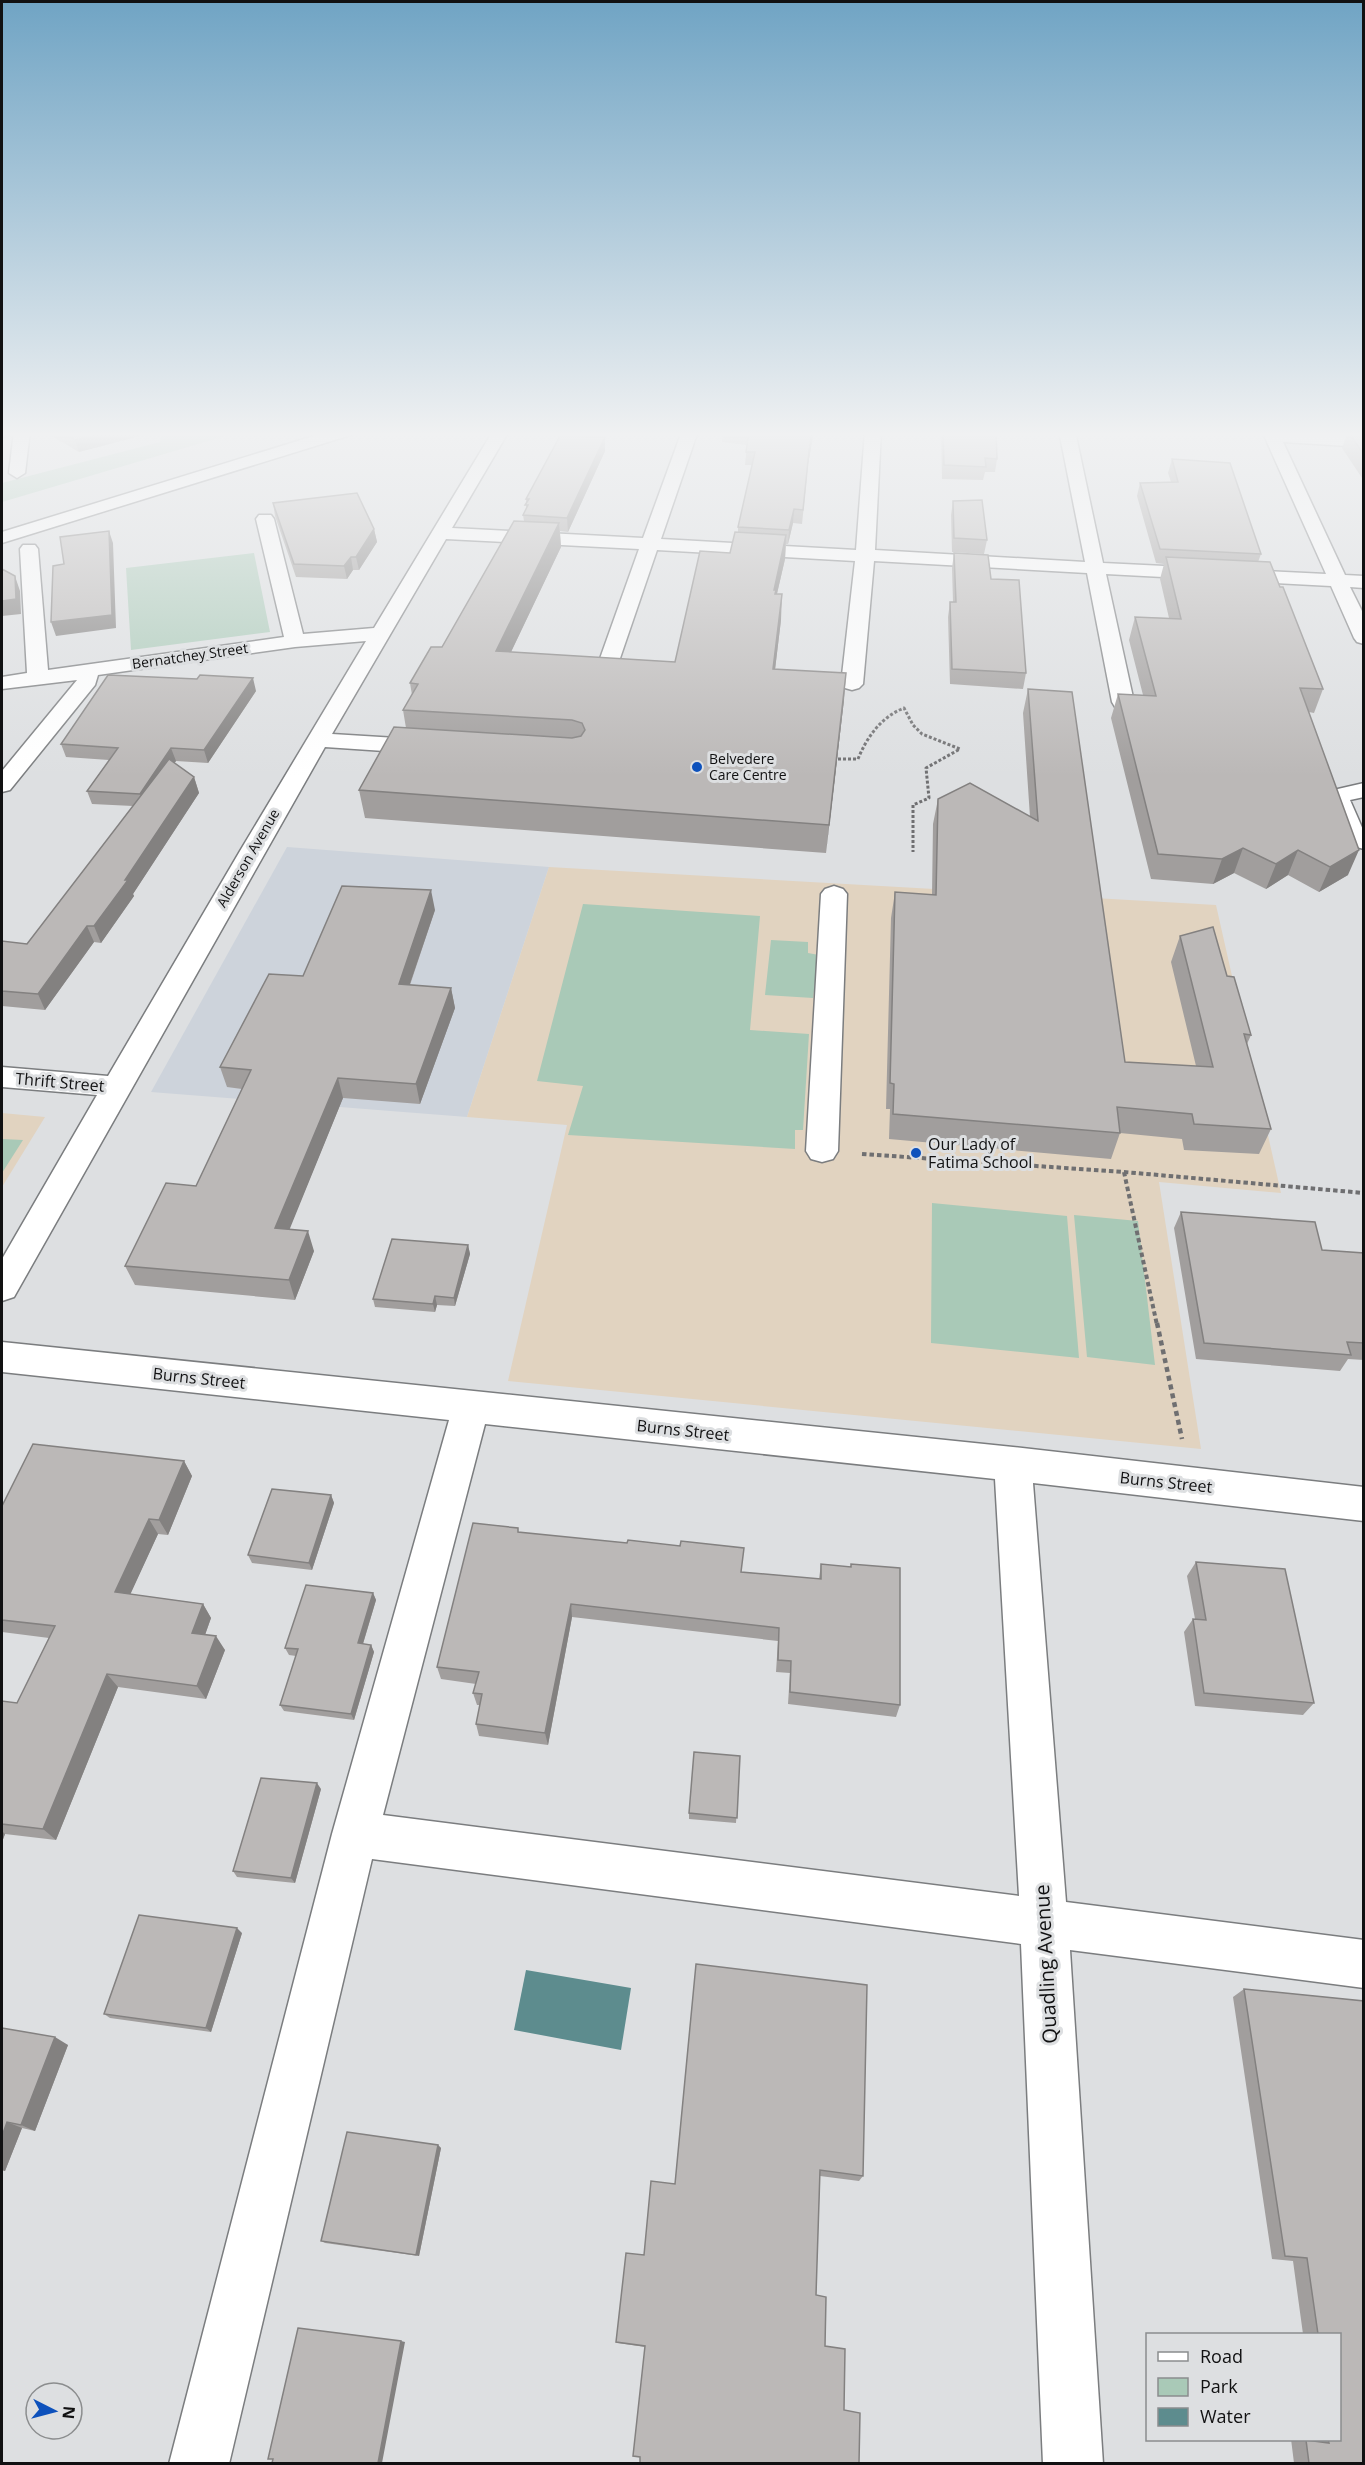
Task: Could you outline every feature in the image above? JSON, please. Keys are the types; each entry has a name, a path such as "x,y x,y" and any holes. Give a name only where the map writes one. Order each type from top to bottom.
{"street":[{"path":"272,546 295,641"},
{"name":"Alderson Avenue","path":"2,1288 317,740 433,546"},
{"path":"608,668 649,546"},
{"path":"690,546 1364,582"},
{"path":"852,684 866,546"},
{"path":"1090,546 1124,702"},
{"path":"1322,546 1364,638"},
{"path":"29,549 38,678"},
{"name":"Bernatchey Street","path":"2,683 295,641 379,634"},
{"path":"2,785 88,681 88,670"},
{"path":"317,740 446,748"},
{"path":"1364,790 1337,796 1354,839 1364,842"},
{"path":"822,1151 834,894"},
{"name":"Thrift Street","path":"2,1077 118,1086"},
{"name":"Burns Street","path":"2,1357 1013,1464 1364,1504"},
{"path":"199,2463 355,1834 471,1407"},
{"name":"Quadling Avenue","path":"1013,1464 1044,1923 1073,2463"},
{"path":"355,1834 1364,1964"}],"path":[{"path":"828,758 858,759 865,742 892,711 904,708 913,725 924,735 960,749 926,768 929,798 913,805 913,852"},
{"path":"822,1151 1124,1172 1364,1193"},
{"path":"1124,1172 1182,1438 1188,1484"}],"shaded area":[{"path":"287,847 549,867 467,1117 151,1092"},
{"name":"Our Lady of Fatima School","path":"549,867 1216,905 1281,1193 1159,1182 1201,1449 508,1381 567,1125 467,1117"},
{"path":"2,1113 45,1117 2,1187"}],"green space":[{"path":"254,553 270,632 131,650 126,568"},
{"path":"583,904 760,916 750,1030 809,1034 803,1130 795,1130 795,1149 568,1135 583,1086 537,1081"},
{"path":"771,940 808,942 808,953 819,955 813,998 765,995"},
{"path":"2,1139 23,1140 2,1173"},
{"path":"932,1203 1067,1216 1079,1358 931,1343"},
{"path":"1074,1215 1138,1221 1155,1365 1087,1357"}],"water":[{"path":"526,1970 631,1988 621,2050 514,2030"}],"building":[{"path":"61,546 110,546 112,615 51,622 53,566 64,564"},
{"path":"288,546 363,546 356,557 351,557 344,566 294,564"},
{"path":"500,546 548,546 496,651 675,662 700,551 730,553 732,546 784,546 774,590 776,590 775,594 782,594 773,669 846,673 829,825 359,790 394,727 572,738 581,736 585,730 582,723 572,720 403,710 418,684 410,683 431,647 442,647"},
{"path":"1159,546 1258,546 1261,554 1160,549"},
{"path":"954,553 988,555 991,579 1019,580 1026,673 952,669 950,602 956,602"},
{"path":"1166,557 1270,562 1280,587 1283,587 1323,689 1300,688 1359,850 1330,867 1298,850 1276,864 1243,848 1222,859 1158,854 1118,694 1156,696 1135,617 1181,619"},
{"path":"2,569 15,576 16,599 2,601"},
{"path":"108,675 197,679 200,675 253,678 204,750 171,748 140,794 87,791 118,748 61,744"},
{"path":"1028,689 1072,692 1125,1062 1213,1067 1180,936 1213,927 1227,976 1234,977 1251,1035 1244,1034 1271,1129 1194,1124 1192,1114 1117,1107 1120,1133 893,1114 894,1084 890,1083 895,892 936,895 938,799 970,783 1038,821"},
{"path":"169,759 194,777 125,880 128,880 94,926 87,926 38,994 2,991 2,941 27,944"},
{"path":"342,886 431,890 399,984 451,988 416,1084 338,1078 275,1228 308,1231 289,1280 125,1266 166,1183 196,1186 251,1070 220,1067 269,974 303,976"},
{"path":"1181,1212 1315,1222 1322,1250 1364,1253 1364,1343 1347,1342 1351,1355 1204,1343"},
{"path":"392,1239 468,1245 454,1298 435,1296 433,1304 373,1299"},
{"path":"33,1444 184,1461 159,1520 149,1519 115,1592 203,1604 192,1633 216,1636 197,1686 107,1674 43,1829 2,1824 2,1701 17,1703 55,1626 2,1620 2,1506"},
{"path":"272,1489 331,1495 309,1563 248,1555"},
{"path":"473,1523 518,1528 518,1532 627,1543 628,1540 680,1546 681,1541 744,1548 741,1572 821,1579 821,1564 900,1568 900,1705 790,1692 791,1661 778,1660 779,1628 571,1604 545,1733 476,1724 482,1694 473,1693 479,1672 437,1667"},
{"path":"1196,1562 1285,1569 1314,1703 1204,1693 1193,1619 1206,1620"},
{"path":"306,1585 373,1593 358,1643 371,1645 351,1714 280,1705 298,1649 285,1648"},
{"path":"694,1752 740,1756 737,1818 689,1813"},
{"path":"261,1778 317,1783 291,1878 233,1871"},
{"path":"139,1915 237,1928 206,2028 104,2014"},
{"path":"696,1964 867,1985 863,2176 820,2170 816,2295 826,2297 825,2346 845,2349 844,2410 860,2413 859,2463 640,2463 640,2457 633,2456 645,2346 616,2342 626,2253 644,2255 651,2181 675,2184"},
{"path":"1244,1989 1364,2001 1364,2463 1309,2463 1306,2441 1329,2443 1328,2441 1341,2441 1341,2333 1318,2333 1307,2258 1285,2256"},
{"path":"2,2028 55,2037 21,2125 7,2122 2,2136"},
{"path":"347,2132 438,2145 416,2255 321,2241"},
{"path":"298,2328 401,2341 378,2463 272,2463 273,2459 268,2459"}],"place":[{"name":"Belvedere Care Centre","path":"697,767"},
{"name":"Our Lady of Fatima School","path":"916,1153"}]}
